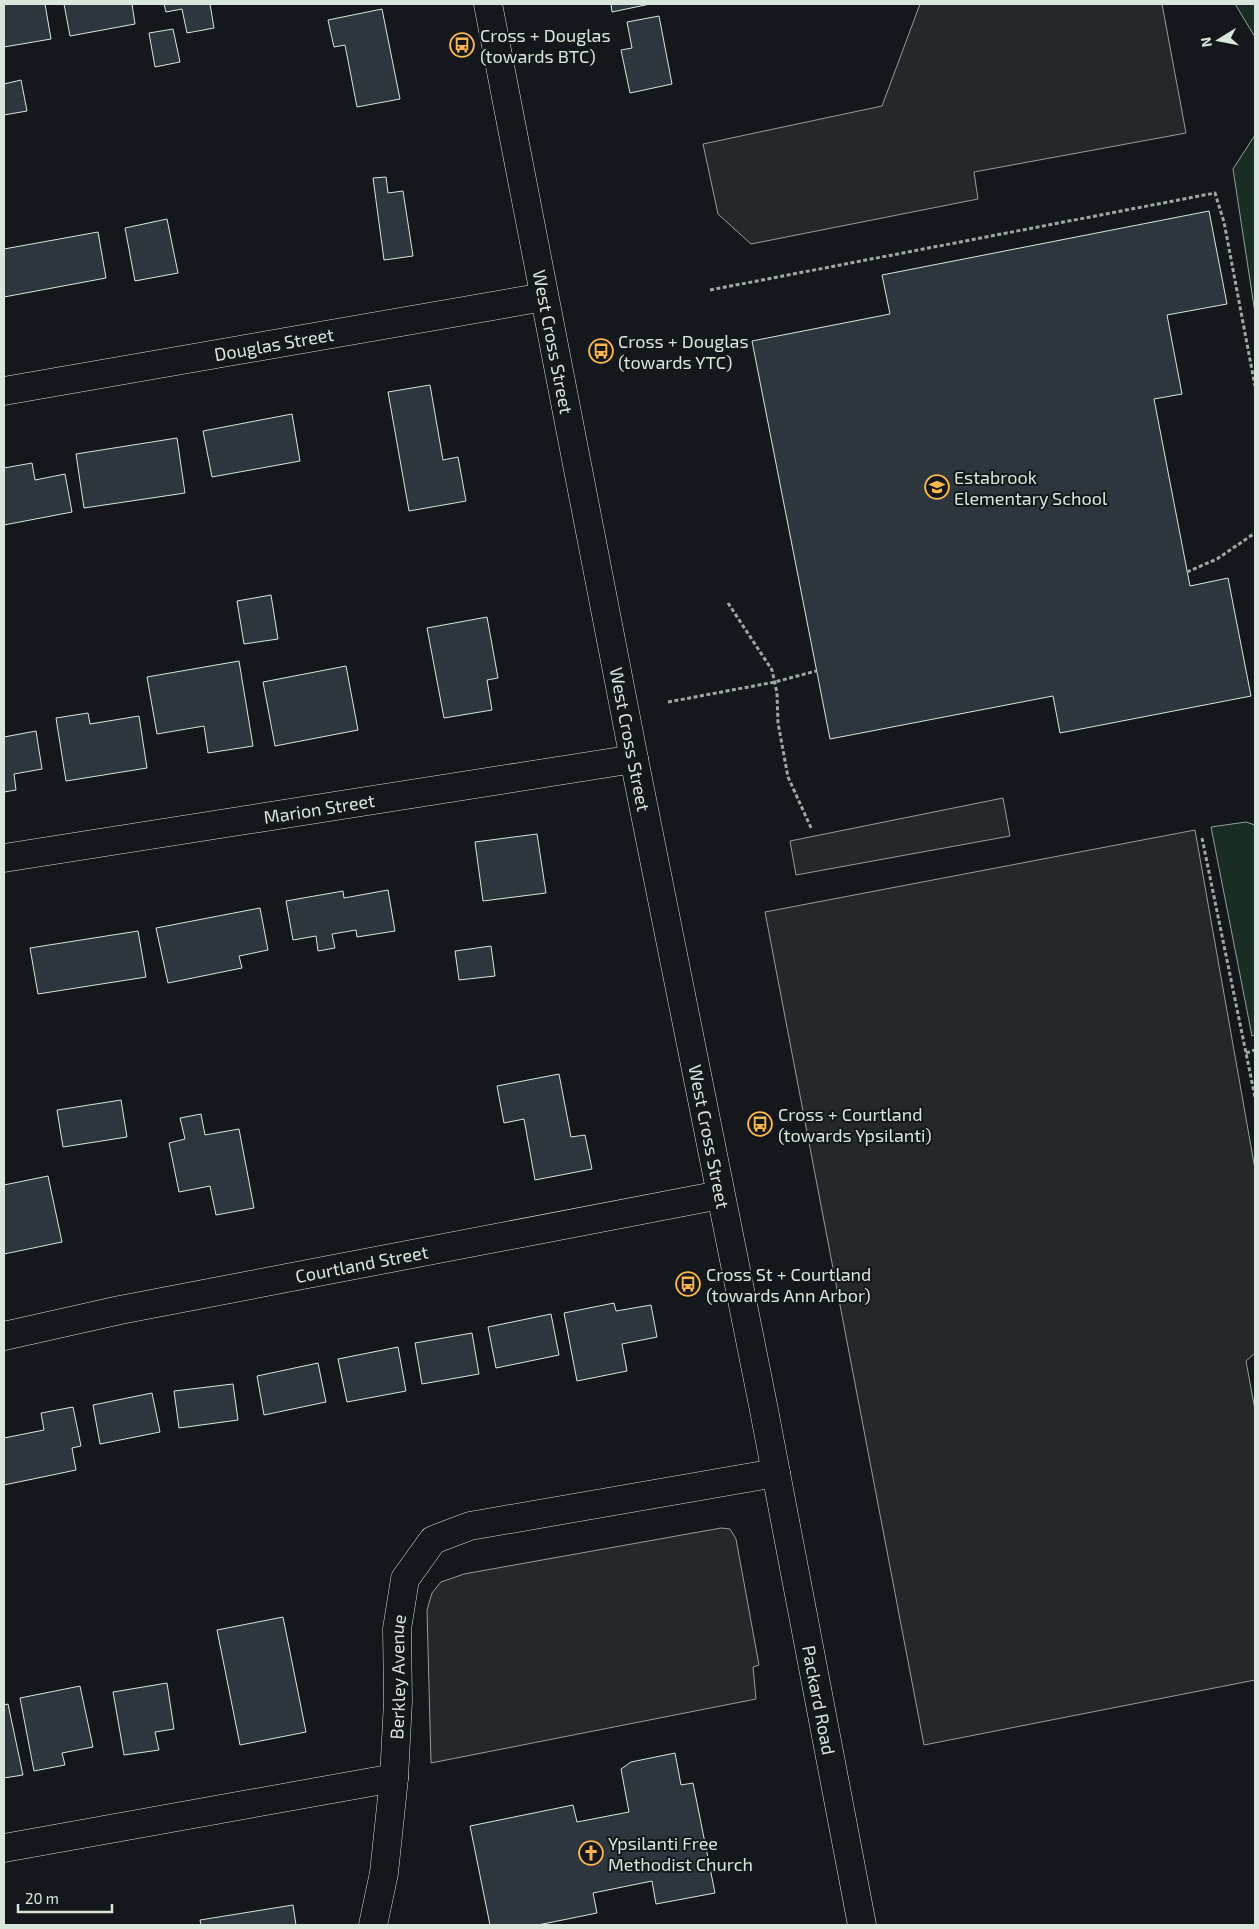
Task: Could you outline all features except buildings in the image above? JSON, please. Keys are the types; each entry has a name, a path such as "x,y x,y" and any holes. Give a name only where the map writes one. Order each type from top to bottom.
{"street":[{"name":"West Cross Street","path":"488,4 634,759 776,1473"},
{"name":"Douglas Street","path":"4,391 544,297"},
{"name":"Marion Street","path":"4,858 634,759"},
{"name":"Courtland Street","path":"4,1336 120,1310 720,1195"},
{"name":"Berkley Avenue","path":"373,1925 384,1873 394,1778 398,1701 397,1630 405,1579 433,1540 470,1526 776,1473"},
{"name":"Packard Road","path":"776,1473 862,1925"},
{"path":"4,1848 394,1778"}],"path":[{"path":"710,290 1215,193 1224,222 1255,386"},
{"path":"1187,572 1217,559 1255,533"},
{"path":"728,603 772,670 775,682 778,723 788,777 812,830"},
{"path":"668,702 775,682 816,672"},
{"path":"1202,838 1255,1097"},
{"path":"1246,1053 1255,1050"}],"green space":[{"path":"1235,4 1255,4 1255,37"},
{"path":"1255,135 1255,313 1233,169"},
{"path":"1246,822 1255,825 1255,1035 1252,1036 1211,827"}],"shaded area":[{"path":"920,4 1162,4 1186,133 974,172 978,199 751,244 718,214 703,144 882,106"},
{"path":"1003,798 1010,836 796,875 790,841"},
{"path":"1195,830 1255,1169 1255,1353 1246,1361 1255,1410 1255,1680 924,1745 765,912"},
{"path":"721,1528 730,1529 736,1539 759,1665 753,1667 756,1699 431,1763 427,1610 432,1593 441,1582 464,1574"}],"place":[{"name":"Cross + Douglas (towards BTC)","path":"462,45"},
{"name":"Cross + Douglas (towards YTC)","path":"601,351"},
{"name":"Estabrook Elementary School","path":"937,487"},
{"name":"Cross + Courtland (towards Ypsilanti)","path":"760,1124"},
{"name":"Cross St + Courtland (towards Ann Arbor)","path":"688,1284"},
{"name":"Ypsilanti Free Methodist Church","path":"591,1853"}]}
